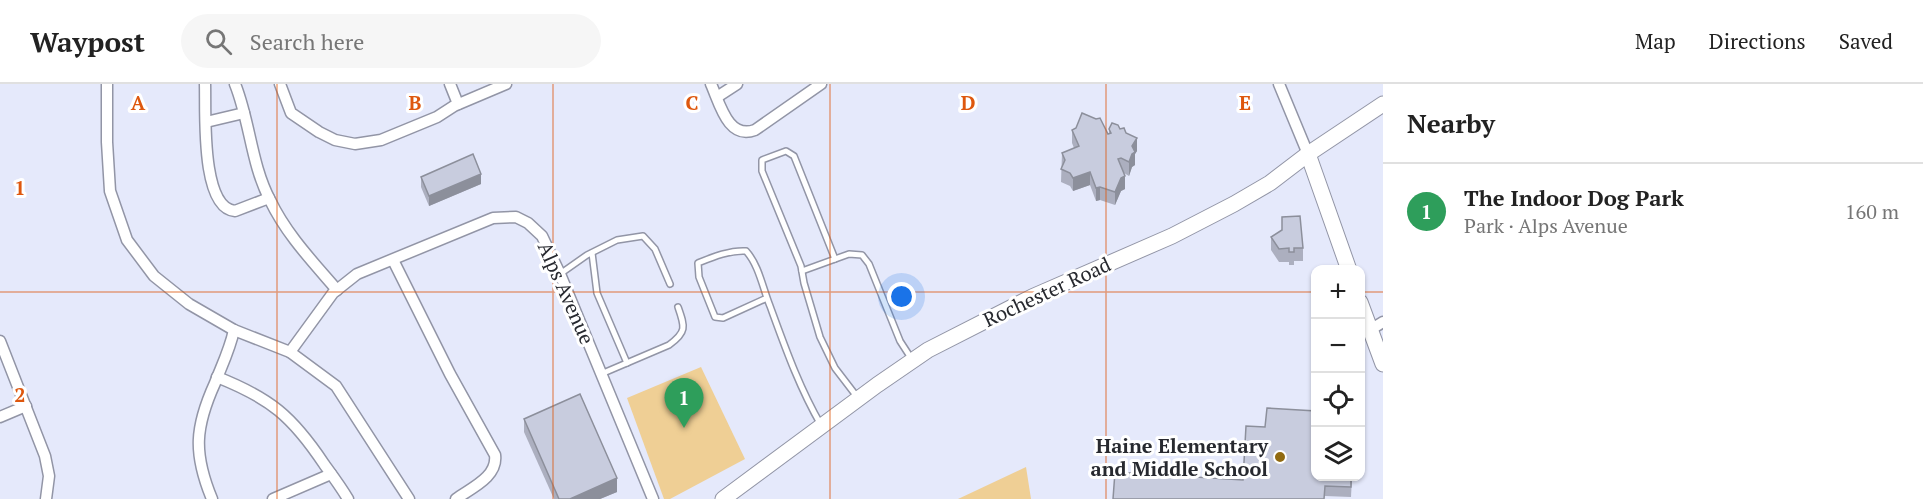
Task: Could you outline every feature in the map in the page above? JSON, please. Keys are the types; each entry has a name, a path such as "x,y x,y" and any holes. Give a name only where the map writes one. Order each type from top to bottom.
{"street":[{"path":"106,84 106,142 110,191 127,240 154,276 189,304 234,330 290,352 336,386 409,499"},
{"path":"205,84 206,155 214,186 222,204 235,212 269,198"},
{"path":"235,84 260,176 269,198 286,228 337,290"},
{"path":"280,84 291,113 335,140 356,144 381,140 437,117 459,104 506,84"},
{"path":"450,84 459,104"},
{"path":"711,84 727,120 739,131 748,132 755,130 821,84"},
{"path":"717,97 737,84"},
{"path":"1279,84 1308,154 1347,265"},
{"name":"Rochester Road","path":"723,499 928,350 989,317 1172,236 1234,204 1270,183 1308,154 1383,104"},
{"path":"206,123 244,113"},
{"name":"Alps Avenue","path":"290,352 314,317 337,290 357,274 494,218 516,217 536,229 542,236 560,274 653,499"},
{"path":"393,260 450,374 495,455 496,464 490,475 469,495 456,499"},
{"path":"1365,309 1377,326 1383,364"},
{"path":"212,499 202,474 198,448 199,425 234,330"},
{"path":"0,341 45,456 49,476 46,499"},
{"path":"217,377 246,389 286,415 308,440 348,499"},
{"path":"0,417 26,406"},
{"path":"273,499 331,474"}],"lane":[{"path":"835,259 794,156 786,151 762,160 761,164 802,271 820,337 840,375 859,399"},
{"path":"560,274 617,240 643,236 655,249 670,284"},
{"path":"767,298 723,318 715,317 699,277 698,263 716,256 746,251 751,256 767,298 801,389 822,426"},
{"path":"592,253 597,293 627,363"},
{"path":"802,271 856,253 866,258 900,341 913,361"},
{"path":"601,374 669,345 677,339 683,333 684,324 678,307"}],"shaded area":[{"path":"701,367 745,459 670,499 664,499 627,398"},
{"path":"1026,467 1031,499 958,499"}],"building":[{"path":"1082,113 1096,119 1100,118 1108,134 1111,133 1109,129 1112,123 1118,125 1120,129 1124,128 1126,133 1137,138 1132,146 1135,152 1129,162 1118,159 1125,176 1121,178 1115,192 1100,187 1096,188 1090,172 1073,178 1070,173 1061,169 1065,160 1062,153 1079,146 1072,130 1076,128"},
{"path":"473,154 481,174 429,196 421,177"},
{"path":"1300,216 1303,248 1294,248 1294,252 1289,252 1289,248 1279,249 1271,237 1282,230 1282,217"},
{"path":"580,394 617,478 570,499 559,499 524,419"},
{"name":"Haine Elementary and Middle School","path":"1267,408 1311,411 1311,481 1351,481 1351,487 1325,486 1324,499 1113,499 1115,472 1243,480 1246,426 1265,427"}],"place":[{"name":"The Indoor Dog Park","path":"684,428"},
{"name":"Haine Elementary and Middle School","path":"1280,457"}]}
